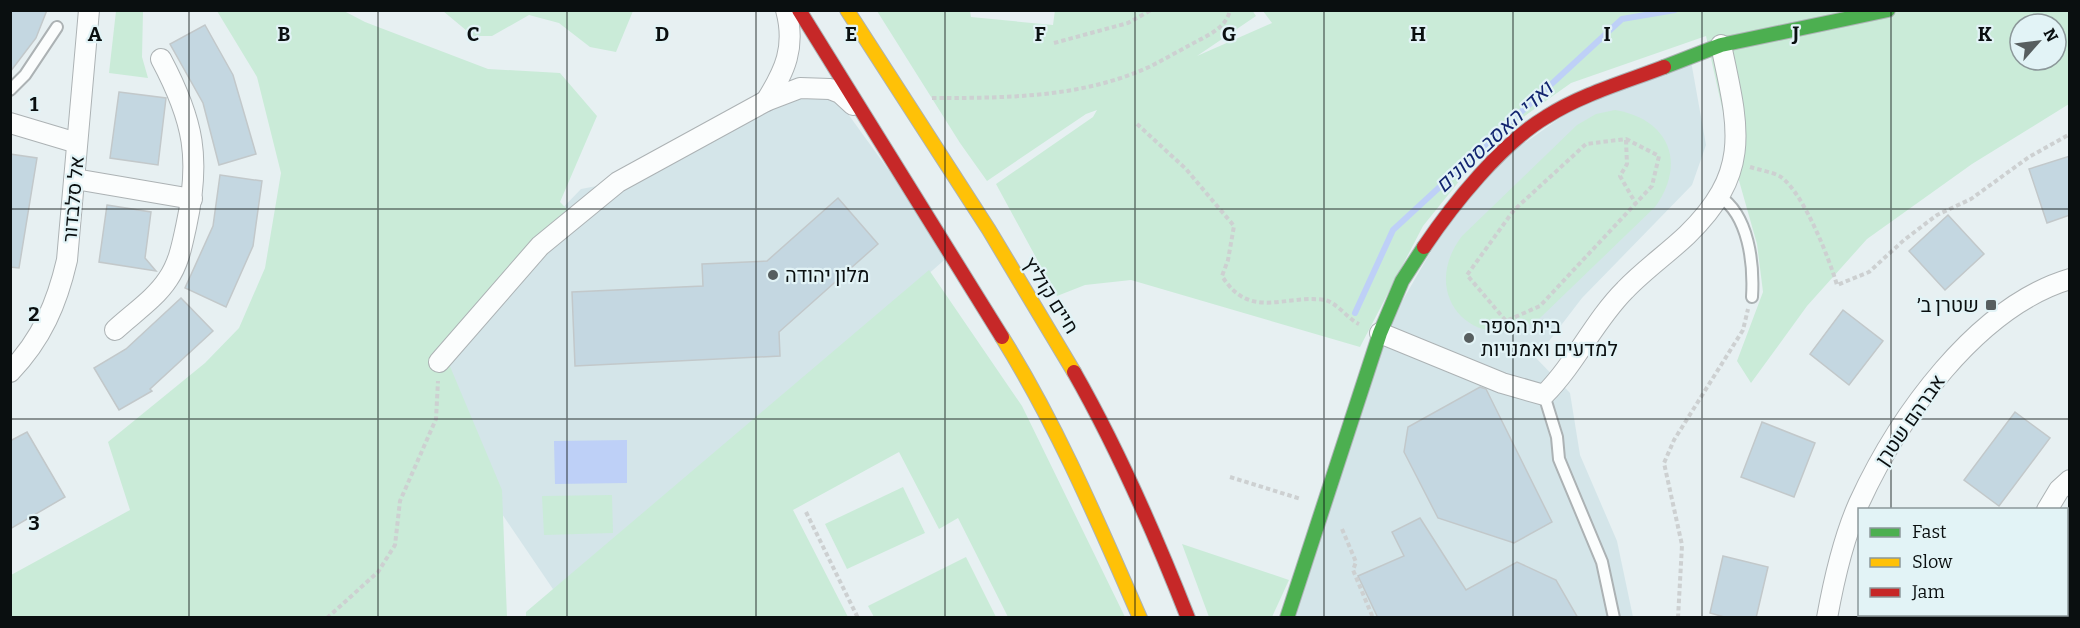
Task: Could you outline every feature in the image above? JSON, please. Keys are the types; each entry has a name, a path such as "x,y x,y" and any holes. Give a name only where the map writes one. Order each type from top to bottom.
{"main road":[{"path":"799,10 1051,419 1088,497 1140,618"},
{"name":"חיים קוליץ","path":"847,10 1071,364 1125,471 1188,618"},
{"path":"1287,618 1380,333 1402,281 1447,213 1513,142 1545,117 1584,97 1721,45 1888,10"}],"street":[{"name":"אל סלבדור","path":"10,372 27,355 45,326 59,296 67,260 89,10"},
{"path":"766,101 785,70 790,30 786,10"},
{"path":"1380,333 1502,383 1544,395 1624,290 1688,234 1719,196 1735,162 1736,131 1721,45"},
{"path":"115,330 167,280 177,263 192,200 195,162 190,126 180,95 161,59"},
{"path":"439,363 540,246 570,219 618,182 766,101 800,88 827,88 840,93 867,120"},
{"path":"10,123 77,143"},
{"path":"75,179 192,200"},
{"name":"אברהם שטרן","path":"1827,618 1839,560 1858,505 1874,472 1905,420 1964,347 1986,327 2028,297 2053,284 2070,279"},
{"path":"2047,508 2059,490 2070,480"}],"lane":[{"path":"10,90 25,75 57,27"},
{"path":"1719,196 1728,201 1742,225 1753,275 1752,297"},
{"path":"1544,395 1557,437 1559,459 1602,562 1614,618"}],"path":[{"path":"1054,43 1128,22 1151,10"},
{"path":"905,101 1030,96 1109,81 1149,67 1217,30 1228,20 1230,10"},
{"path":"1137,124 1186,169 1234,226 1228,260 1222,276 1229,288 1249,302 1327,300 1352,321 1380,333"},
{"path":"1735,162 1781,177 1794,193 1828,256 1837,285 1869,272 1904,240 1937,215 1971,199 2029,158 2070,134"},
{"path":"1626,139 1627,164 1620,176 1636,204"},
{"path":"1626,139 1659,156 1652,186 1540,306 1506,321 1467,275 1514,210 1586,144 1626,139"},
{"path":"1678,618 1682,544 1664,463 1674,440 1743,330 1752,297"},
{"path":"327,618 378,572 395,545 400,501 436,419 439,363"},
{"path":"1230,477 1309,501"},
{"path":"806,512 858,618"},
{"path":"1338,520 1356,562 1353,570 1373,618"}],"shaded area":[{"name":"בית הספר למדעים ואמנויות","path":"1691,61 1706,145 1692,185 1582,298 1536,358 1570,393 1580,455 1617,541 1633,617 1295,618 1393,317 1452,215 1515,150 1577,106"},
{"path":"830,89 950,255 559,598 405,371 581,189 618,182 766,101"}],"green space":[{"path":"1055,10 1252,10 1256,16 1197,56 1272,23 1263,11 2069,11 2069,104 1972,164 1867,239 1807,306 1751,383 1737,361 1763,292 1757,244 1736,170 1706,36 1571,83 1494,138 1423,226 1360,347 1131,280 1085,285 1057,296 996,184 1093,117 1097,110 1086,114 987,181 960,143 877,11 970,11 971,17 1053,25"},
{"path":"116,11 143,11 142,57 148,78 109,73"},
{"path":"217,11 344,11 365,22 488,69 560,73 597,116 560,202 570,212 449,364 502,490 507,617 11,618 11,575 130,510 108,442 205,363 239,328 265,268 281,173 257,77"},
{"path":"443,11 633,11 616,52 590,47 559,23 529,15 492,36 473,36"},
{"path":"1615,110 1634,115 1649,123 1660,133 1667,145 1671,159 1670,175 1665,191 1655,207 1540,318 1517,329 1495,331 1476,326 1460,315 1450,299 1446,280 1450,258 1462,236 1577,125 1596,114"},
{"path":"929,270 1022,406 1125,617 1008,617 958,518 939,529 899,452 793,510 848,617 526,618 526,612"},
{"path":"903,487 925,533 847,569 825,524"},
{"path":"612,495 613,533 544,535 542,496"},
{"path":"1182,544 1289,580 1272,617 1209,617"},
{"path":"966,557 996,617 874,617 868,606"}],"water":[{"path":"627,440 627,483 555,484 554,441"}],"building":[{"path":"10,10 47,10 36,38 10,72"},
{"path":"205,25 233,75 256,154 219,165 203,103 170,44"},
{"path":"119,92 166,98 158,165 110,158"},
{"path":"10,154 37,158 19,268 10,267"},
{"path":"2070,156 2070,215 2047,223 2029,169"},
{"path":"220,175 262,181 253,246 226,307 185,288 213,226"},
{"name":"מלון יהודה","path":"838,198 878,244 779,332 780,356 575,366 572,292 703,286 702,264 767,261"},
{"path":"107,205 151,212 145,258 156,271 99,262"},
{"path":"1948,215 1984,254 1945,290 1909,251"},
{"path":"181,298 213,331 150,389 152,391 119,410 94,368 126,349"},
{"path":"1843,310 1883,341 1849,385 1810,354"},
{"path":"1480,387 1486,389 1552,522 1514,543 1438,518 1404,452 1408,427"},
{"path":"2015,412 2050,438 1999,506 1964,480"},
{"path":"1762,422 1815,443 1794,497 1741,477"},
{"path":"27,432 65,497 10,529 10,441"},
{"path":"1420,518 1466,590 1517,562 1556,580 1578,618 1378,618 1358,576 1404,556 1392,532"},
{"path":"1723,556 1768,567 1756,618 1728,618 1710,613"}],"waterway":[{"name":"ואדי האסבסטונים","path":"1355,313 1393,230 1622,19 1675,10"}],"traffic: fast":[{"path":"1664,67 1721,45 1888,10"},
{"path":"1287,618 1380,333 1402,281 1424,247"}],"traffic: slow":[{"path":"847,10 989,230 1074,372"},
{"path":"1002,337 1059,440 1140,618"}],"traffic: jam":[{"path":"799,10 1002,337"},
{"path":"1424,247 1479,176 1529,129 1574,102 1664,67"},
{"path":"1074,372 1136,493 1188,618"}],"place":[{"name":"מלון יהודה","path":"773,275"},
{"name":"שטרן ב׳","path":"1991,305"},
{"name":"בית הספר למדעים ואמנויות","path":"1469,338"}]}
